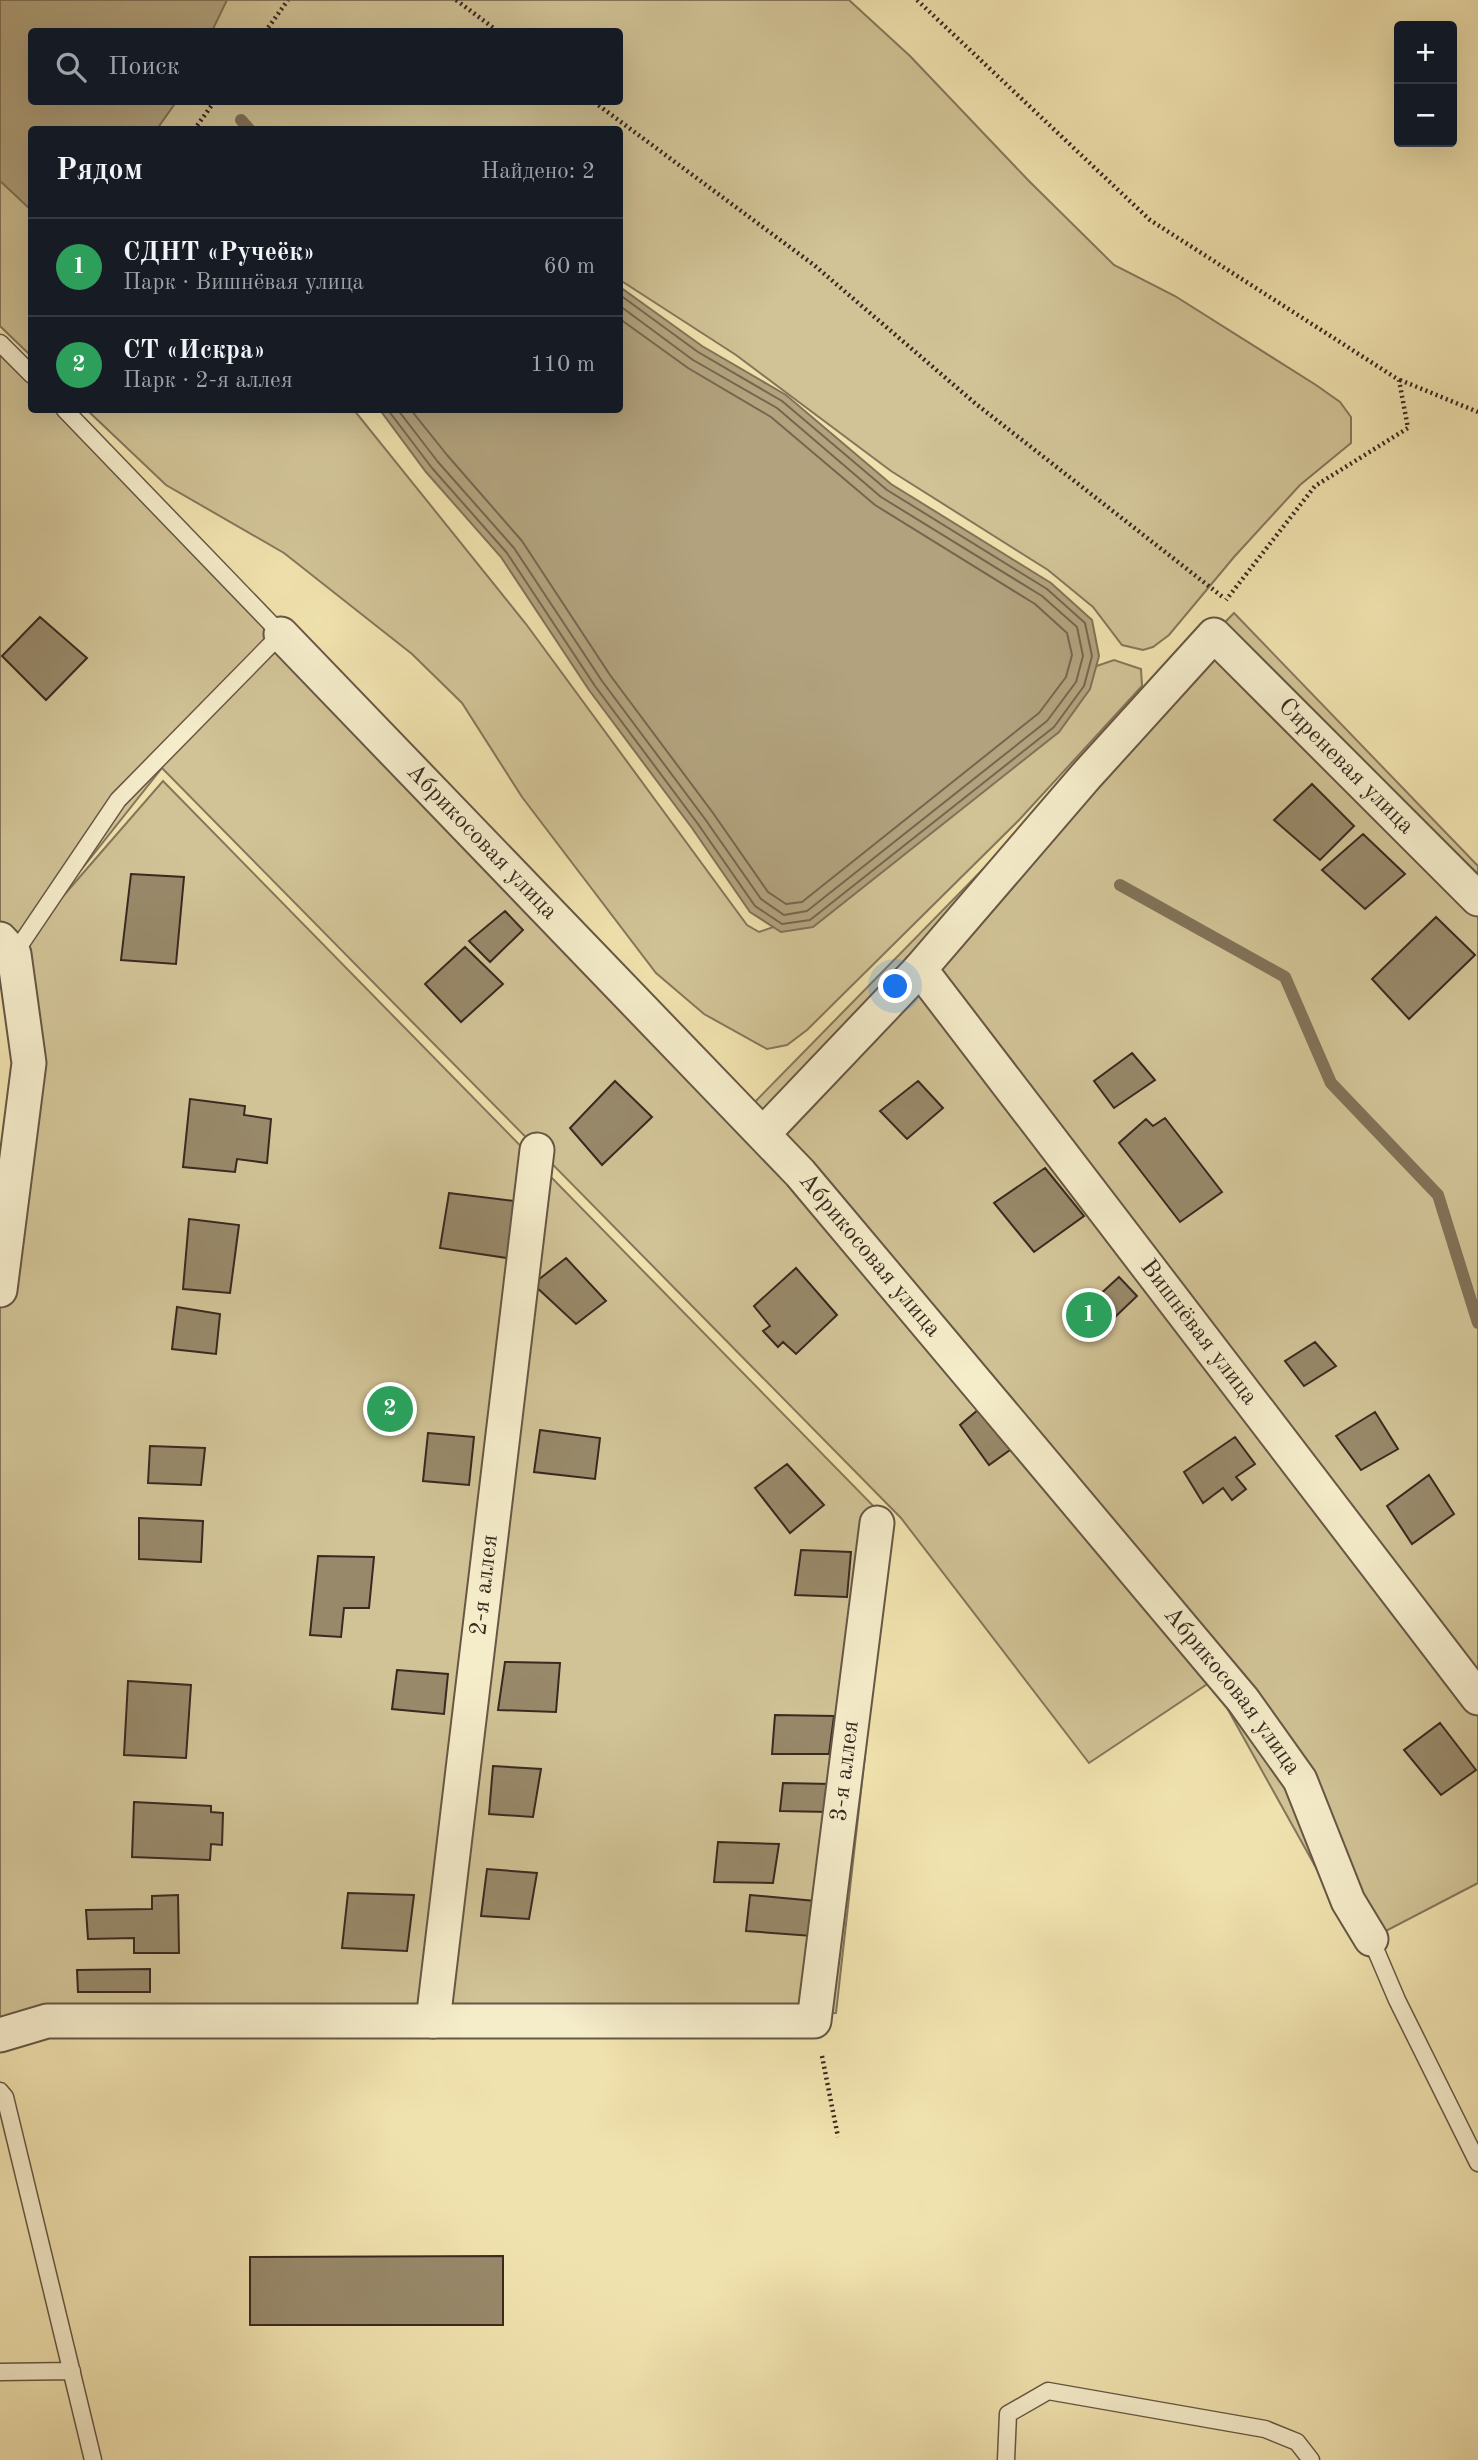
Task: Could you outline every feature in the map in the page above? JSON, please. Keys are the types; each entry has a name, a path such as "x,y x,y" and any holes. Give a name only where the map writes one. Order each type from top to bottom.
{"street":[{"name":"Абрикосовая улица","path":"281,634 800,1173 1243,1700 1300,1780 1348,1901 1371,1939"},
{"name":"Сиреневая улица","path":"1214,635 1478,899"},
{"path":"763,1134 920,970 1086,776 1214,635"},
{"path":"0,1290 29,1063 7,946"},
{"name":"Вишнёвая улица","path":"920,970 1478,1698"},
{"name":"2-я аллея","path":"433,2021 537,1150"},
{"name":"3-я аллея","path":"814,2021 877,1523"},
{"path":"0,2035 47,2021 814,2021"}],"lane":[{"path":"0,343 28,371"},
{"path":"7,946 118,800 281,634 68,413"},
{"path":"1371,1939 1397,2000 1478,2163"},
{"path":"0,2091 5,2097 93,2460"},
{"path":"0,2372 72,2371"},
{"path":"1006,2460 1009,2414 1048,2391 1265,2429 1297,2442 1311,2460"}],"path":[{"path":"268,28 288,0"},
{"path":"456,0 494,28"},
{"path":"916,0 1150,220 1399,380 1478,412"},
{"path":"197,126 212,105"},
{"path":"598,105 814,265 976,404 1226,600"},
{"path":"1214,635 1226,600 1315,486 1408,428 1399,380"},
{"path":"814,2021 838,2137"}],"shaded area":[{"path":"0,0 849,0 910,56 1028,180 1114,265 1175,296 1340,402 1351,417 1351,443 1300,485 1234,557 1169,635 1153,647 1143,650 1122,645 1093,607 1048,570 891,471 736,355 623,282 623,126 28,126 28,353 0,326"},
{"path":"0,339 28,369 28,413 71,413 746,1111 1234,613 1478,866 1478,1883 1359,1945 1212,1681 1089,1763 901,1518 162,768 31,933 163,781 891,1524 836,2013 70,2018 0,2033 0,1295 29,1063 0,939"},
{"path":"90,413 356,413 526,624 747,925 759,932 793,920 1082,671 1114,660 1141,669 1142,686 1019,820 807,1030 787,1045 767,1049 704,1014 656,973 522,797 462,703 412,654 284,553 166,485"}],"water":[{"path":"0,0 227,0 213,28 28,28 28,105 174,105 159,126 28,126 28,207 0,181"},
{"path":"623,289 702,346 786,395 891,484 1051,583 1092,620 1099,656 1090,689 1059,732 813,927 781,932 750,912 692,828 589,690 501,557 426,472 382,413 623,413"}],"building":[{"path":"40,617 87,658 46,700 2,656"},
{"path":"1312,784 1354,826 1320,860 1274,820"},
{"path":"1363,834 1405,874 1365,909 1322,870"},
{"path":"131,874 184,877 176,964 121,960"},
{"path":"505,911 523,930 490,962 469,941"},
{"path":"1436,917 1475,955 1409,1019 1372,979"},
{"path":"465,947 503,984 461,1022 425,984"},
{"path":"1132,1053 1155,1080 1114,1108 1094,1081"},
{"path":"615,1081 652,1117 602,1165 570,1128"},
{"path":"918,1081 943,1108 907,1139 880,1111"},
{"path":"190,1099 245,1106 244,1115 271,1119 267,1163 237,1159 235,1172 183,1167"},
{"path":"1165,1118 1222,1192 1180,1222 1119,1143 1146,1119 1153,1126"},
{"path":"1045,1168 1084,1216 1034,1252 994,1203"},
{"path":"449,1193 515,1201 507,1258 440,1248"},
{"path":"189,1219 239,1225 230,1293 183,1289"},
{"path":"566,1258 606,1301 576,1324 533,1284"},
{"path":"796,1268 837,1315 796,1354 783,1342 778,1347 763,1331 770,1326 754,1306"},
{"path":"1119,1277 1137,1296 1115,1317 1096,1298"},
{"path":"177,1307 220,1314 216,1354 172,1349"},
{"path":"1315,1342 1336,1366 1304,1386 1285,1361"},
{"path":"984,1405 1017,1445 989,1465 960,1425"},
{"path":"1375,1412 1398,1449 1361,1470 1336,1436"},
{"path":"540,1430 600,1438 595,1479 534,1472"},
{"path":"428,1433 474,1437 469,1485 423,1481"},
{"path":"1235,1437 1255,1464 1236,1477 1246,1489 1232,1500 1223,1488 1203,1503 1184,1472"},
{"path":"150,1446 205,1448 201,1485 148,1483"},
{"path":"787,1464 824,1505 790,1533 755,1488"},
{"path":"1429,1475 1454,1514 1412,1544 1387,1506"},
{"path":"139,1518 203,1521 201,1562 139,1559"},
{"path":"801,1550 851,1552 847,1597 795,1595"},
{"path":"318,1556 374,1557 369,1608 344,1608 341,1637 310,1635"},
{"path":"505,1662 560,1663 556,1712 498,1710"},
{"path":"397,1670 448,1674 444,1714 392,1709"},
{"path":"128,1681 191,1685 186,1758 124,1755"},
{"path":"775,1715 834,1716 829,1754 772,1754"},
{"path":"1440,1723 1476,1770 1441,1795 1404,1750"},
{"path":"493,1766 541,1769 533,1817 489,1814"},
{"path":"783,1783 831,1784 829,1812 780,1811"},
{"path":"134,1802 211,1806 211,1812 223,1813 222,1845 211,1844 210,1860 132,1857"},
{"path":"718,1842 779,1844 773,1883 714,1882"},
{"path":"487,1869 537,1873 529,1919 481,1916"},
{"path":"348,1893 414,1895 407,1951 342,1948"},
{"path":"178,1895 179,1953 134,1953 134,1938 88,1939 86,1910 152,1909 152,1896"},
{"path":"750,1895 815,1901 812,1936 746,1931"},
{"path":"150,1969 150,1992 78,1992 77,1970"},
{"path":"503,2256 503,2325 250,2325 250,2257"}],"waterway":[{"path":"241,120 246,126"},
{"path":"1120,885 1285,977 1331,1083 1438,1195 1478,1323"}],"place":[{"name":"СДНТ «Ручеёк»","path":"1089,1315"},
{"name":"СТ «Искра»","path":"390,1409"}]}
